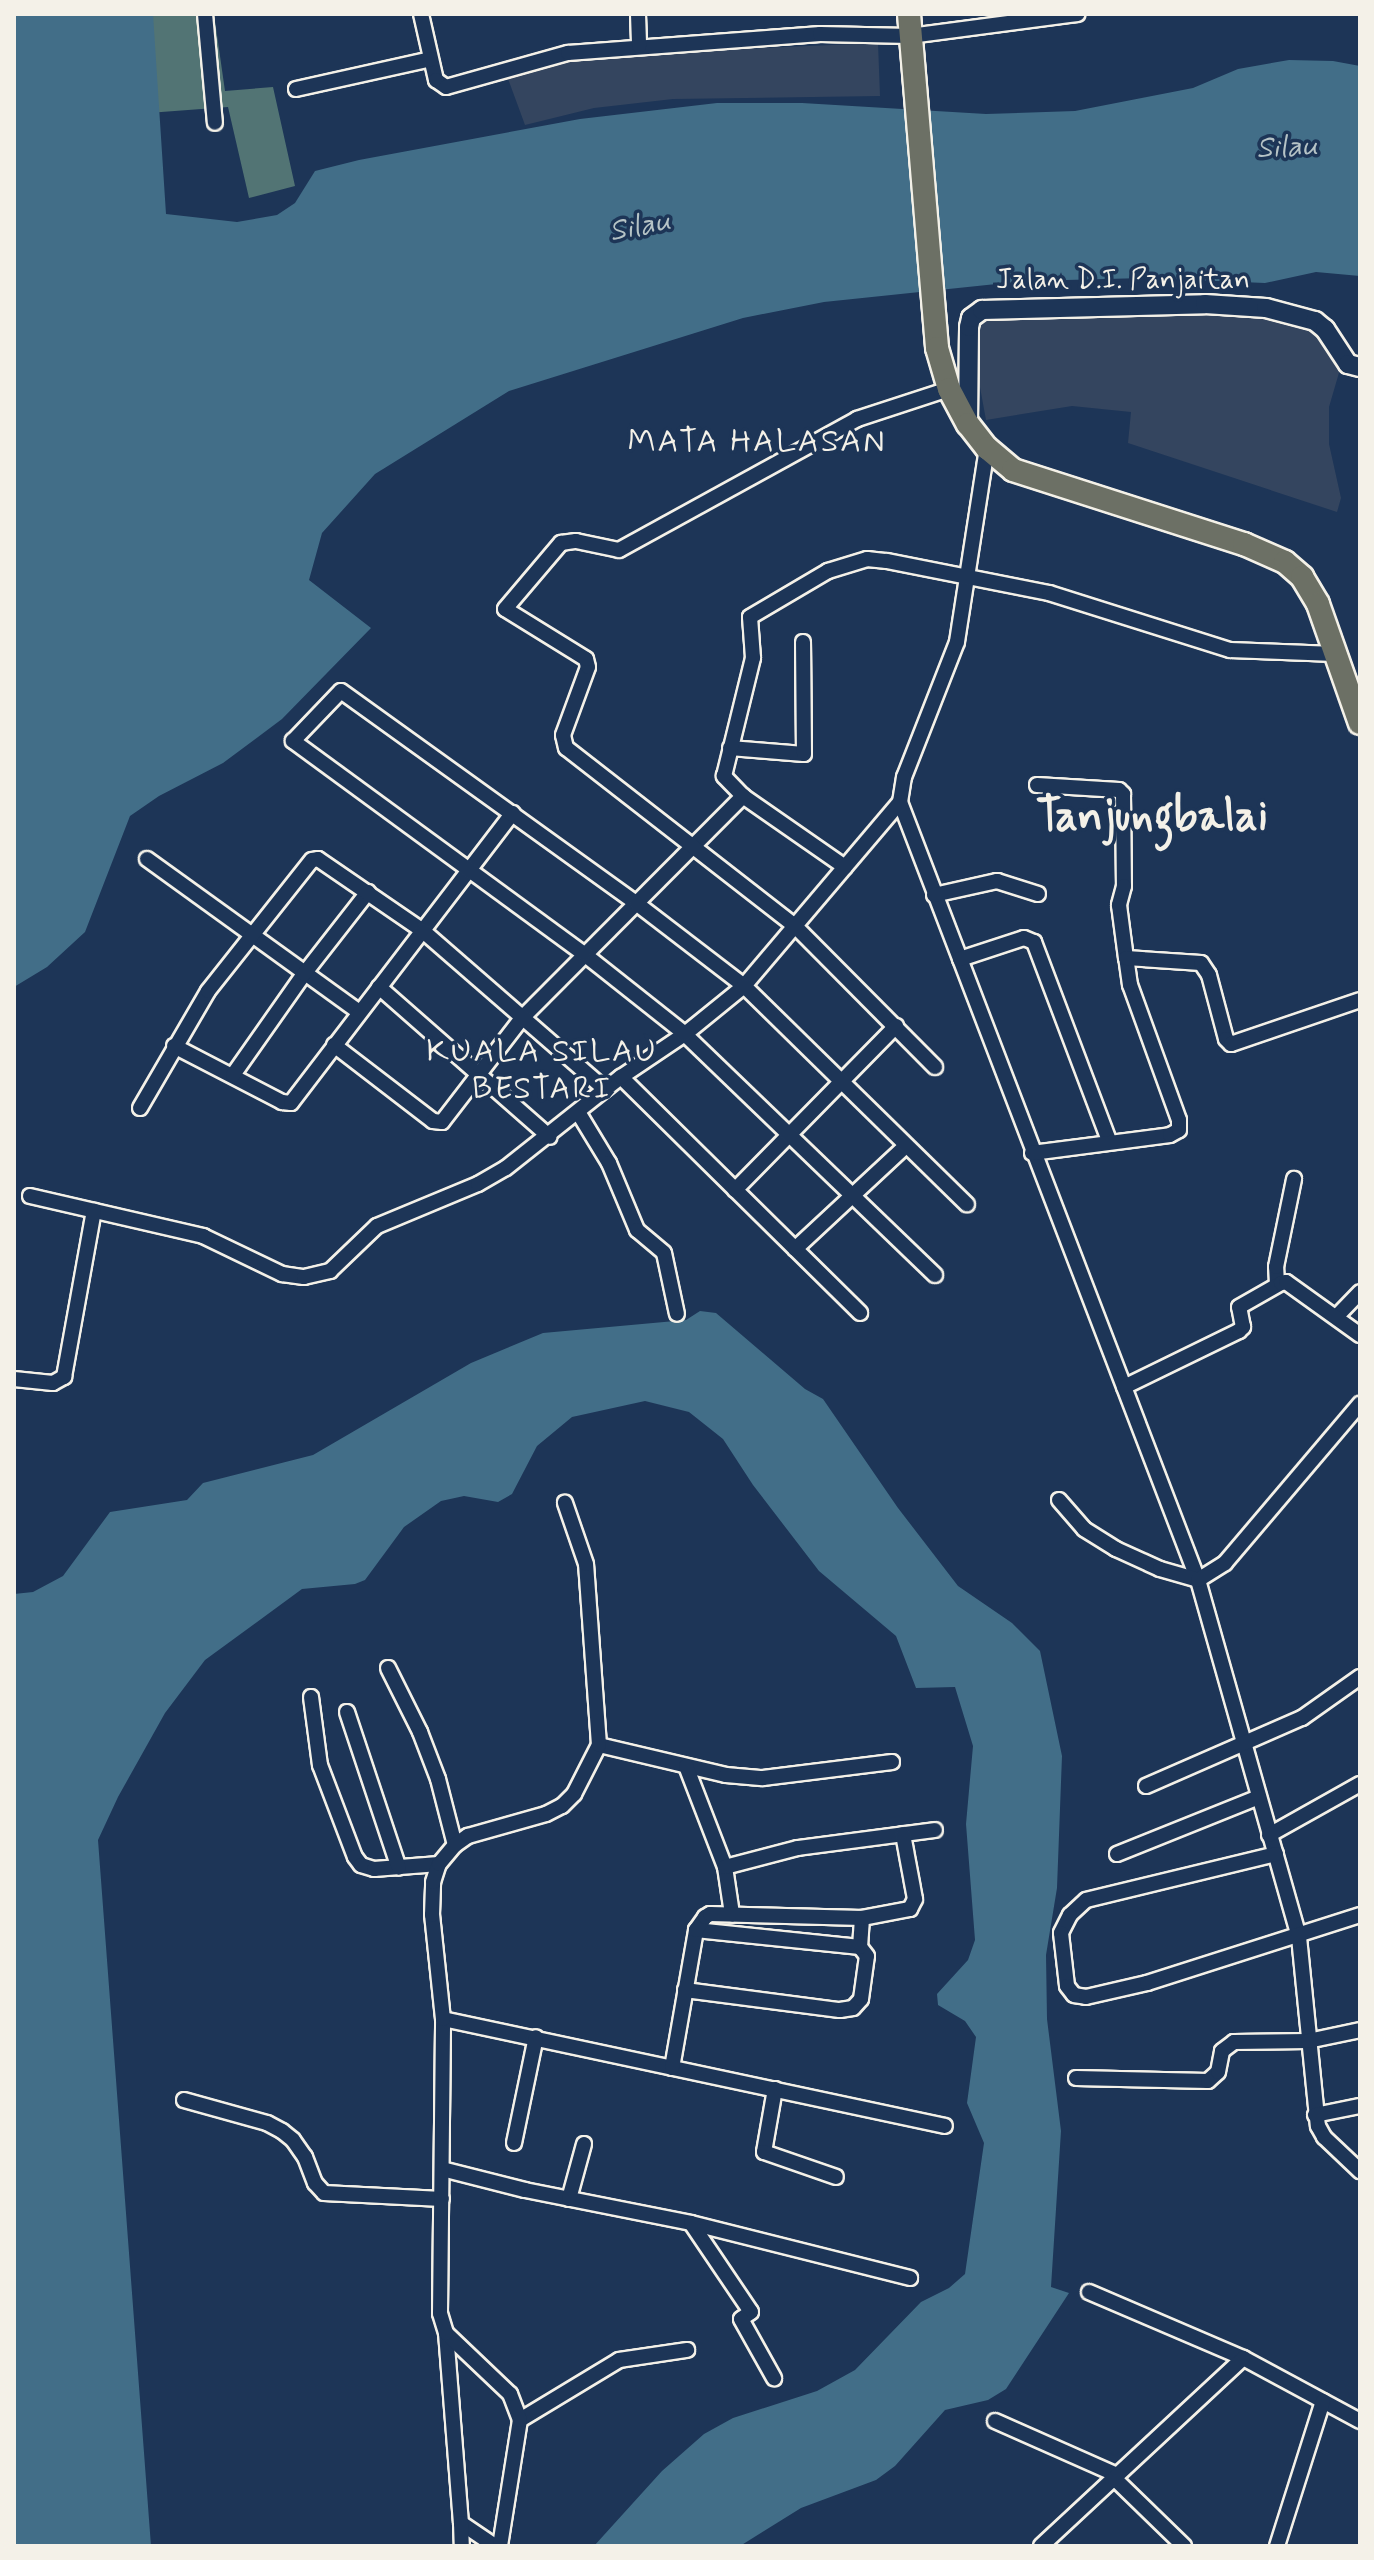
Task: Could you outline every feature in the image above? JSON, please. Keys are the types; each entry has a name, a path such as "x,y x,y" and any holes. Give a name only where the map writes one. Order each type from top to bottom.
{"highway":[{"path":"909,25 937,348 949,389 968,424 987,448 1013,470 1244,544 1285,562 1302,577 1318,604 1360,723"}],"main road":[{"name":"Jalan D.I. Panjaitan","path":"968,424 969,327 971,318 982,310 1205,304 1266,308 1315,321 1325,329 1348,364 1360,367"}],"street":[{"path":"205,14 215,123"},
{"path":"421,14 437,83 446,87 568,53 1078,14"},
{"path":"638,14 639,46"},
{"path":"296,89 431,59"},
{"path":"935,1067 795,926 692,849 563,744 563,735 588,667 586,659 505,607 561,543 576,541 619,550 857,419 949,389"},
{"path":"987,448 957,642 904,777 900,802 1198,1580 1299,1937 1315,2115 1324,2137 1360,2171"},
{"path":"845,867 743,796 724,776 749,678 753,641 748,622 754,612 828,571 867,559 967,576 1077,601 1210,646 1252,653 1335,654"},
{"path":"730,748 804,754 803,642"},
{"path":"935,1275 685,1034 584,954 293,741 341,691 636,903 744,986 967,1204"},
{"path":"1032,1153 1170,1135 1179,1130 1169,1092 1130,985 1119,905 1124,886 1123,794 1119,790 1037,785"},
{"path":"334,1045 437,1123 445,1119 523,1017 743,796"},
{"path":"30,1196 203,1236 282,1274 318,1275 345,1260 377,1226 478,1184 550,1137 605,1089 685,1034 744,986 900,802"},
{"path":"174,1046 287,1104 295,1100 513,813"},
{"path":"147,859 359,1012"},
{"path":"140,1108 208,991 249,935 312,860 318,859 423,931 605,1089"},
{"path":"934,895 997,881 1038,894"},
{"path":"233,1075 304,974 368,892"},
{"path":"960,959 1024,938 1034,942 1109,1141"},
{"path":"1126,958 1201,963 1209,975 1226,1039 1231,1044 1360,1000"},
{"path":"379,987 482,1074 550,1137"},
{"path":"735,1190 896,1026"},
{"path":"621,1077 860,1313"},
{"path":"578,1112 609,1163 637,1230 664,1253 677,1314"},
{"path":"795,1249 906,1146"},
{"path":"1277,1284 1276,1267 1294,1179"},
{"path":"14,1379 53,1383 64,1377 94,1211"},
{"path":"1124,1387 1239,1331 1243,1327 1239,1307 1277,1284 1286,1282 1360,1335"},
{"path":"1337,1316 1360,1292"},
{"path":"1059,1500 1084,1529 1116,1549 1160,1569 1198,1580 1225,1563 1360,1404"},
{"path":"462,2546 446,2333 440,2313 443,2019 432,1915 433,1882 439,1864 455,1845 468,1836 546,1814 562,1806 574,1794 599,1745 586,1564 565,1503"},
{"path":"388,1668 429,1756 455,1845"},
{"path":"1146,1786 1302,1718 1360,1677"},
{"path":"311,1697 320,1765 355,1857 367,1868 439,1864"},
{"path":"347,1712 399,1868"},
{"path":"599,1745 686,1766 763,1778 892,1762"},
{"path":"686,1766 725,1867 732,1914"},
{"path":"1269,1835 1360,1784"},
{"path":"1117,1854 1259,1797"},
{"path":"725,1867 798,1848 935,1830"},
{"path":"672,2068 696,1930 710,1914 862,1918 910,1909 914,1903 903,1834"},
{"path":"1276,1854 1086,1900 1070,1915 1061,1933 1067,1986 1074,1995 1086,1997 1299,1937 1360,1915"},
{"path":"685,1990 828,2009 853,2008 861,1999 867,1956 860,1947 862,1918"},
{"path":"696,1930 860,1947"},
{"path":"443,2019 945,2126"},
{"path":"1076,2078 1208,2081 1218,2072 1222,2051 1234,2042 1308,2041 1360,2030"},
{"path":"514,2143 536,2037"},
{"path":"775,2089 764,2152 836,2177"},
{"path":"184,2100 267,2123 282,2131 299,2148 318,2189 324,2193 442,2199"},
{"path":"1315,2115 1360,2106"},
{"path":"569,2199 584,2144"},
{"path":"442,2169 569,2199 691,2223 910,2278"},
{"path":"691,2223 755,2310 741,2319 774,2378"},
{"path":"1089,2292 1243,2358 1360,2421"},
{"path":"446,2333 510,2394 520,2420 497,2546 461,2523"},
{"path":"520,2420 619,2360 687,2350"},
{"path":"1041,2546 1243,2358"},
{"path":"1277,2546 1323,2401"},
{"path":"995,2421 1116,2476 1184,2546"}],"shaded area":[{"path":"878,43 880,96 673,99 594,108 525,125 507,76 575,56"},
{"path":"1266,308 1303,315 1343,359 1329,407 1329,444 1341,498 1337,512 1128,443 1131,412 1072,406 986,420 969,327 971,318"}],"green space":[{"path":"138,14 214,14 225,91 273,87 295,186 249,198 228,107 148,113"}],"water":[{"name":"Silau","path":"14,14 153,14 166,214 237,222 277,215 295,203 315,171 580,119 717,103 802,103 986,114 1075,111 1193,88 1238,69 1289,60 1333,61 1360,66 1360,276 1316,272 1265,283 1145,278 1026,281 824,302 743,318 509,391 375,474 322,533 309,580 371,628 282,719 223,763 159,796 130,816 85,932 47,967 14,987"},
{"path":"700,1311 716,1313 805,1389 823,1399 898,1508 958,1586 1012,1623 1040,1651 1062,1756 1057,1888 1046,1955 1047,2019 1061,2131 1051,2287 1069,2293 1006,2389 988,2400 945,2410 895,2466 876,2480 801,2508 740,2546 594,2546 662,2471 704,2434 733,2418 817,2391 855,2370 921,2302 949,2288 965,2274 984,2143 967,2103 976,2037 965,2021 938,2005 937,1994 968,1960 975,1940 966,1824 973,1746 955,1687 916,1688 896,1636 819,1571 753,1485 723,1439 689,1412 645,1401 572,1417 537,1446 512,1494 498,1502 464,1496 441,1501 404,1527 365,1580 355,1584 302,1589 205,1660 165,1713 118,1797 98,1840 151,2546 14,2546 14,1594 33,1592 63,1576 110,1512 187,1500 203,1483 313,1455 471,1363 543,1333 686,1320"}],"district":[{"name":"MATA HALASAN","path":"757,442"},
{"name":"Tanjungbalai","path":"1152,817"},
{"name":"KUALA SILAU BESTARI","path":"542,1072"}]}
